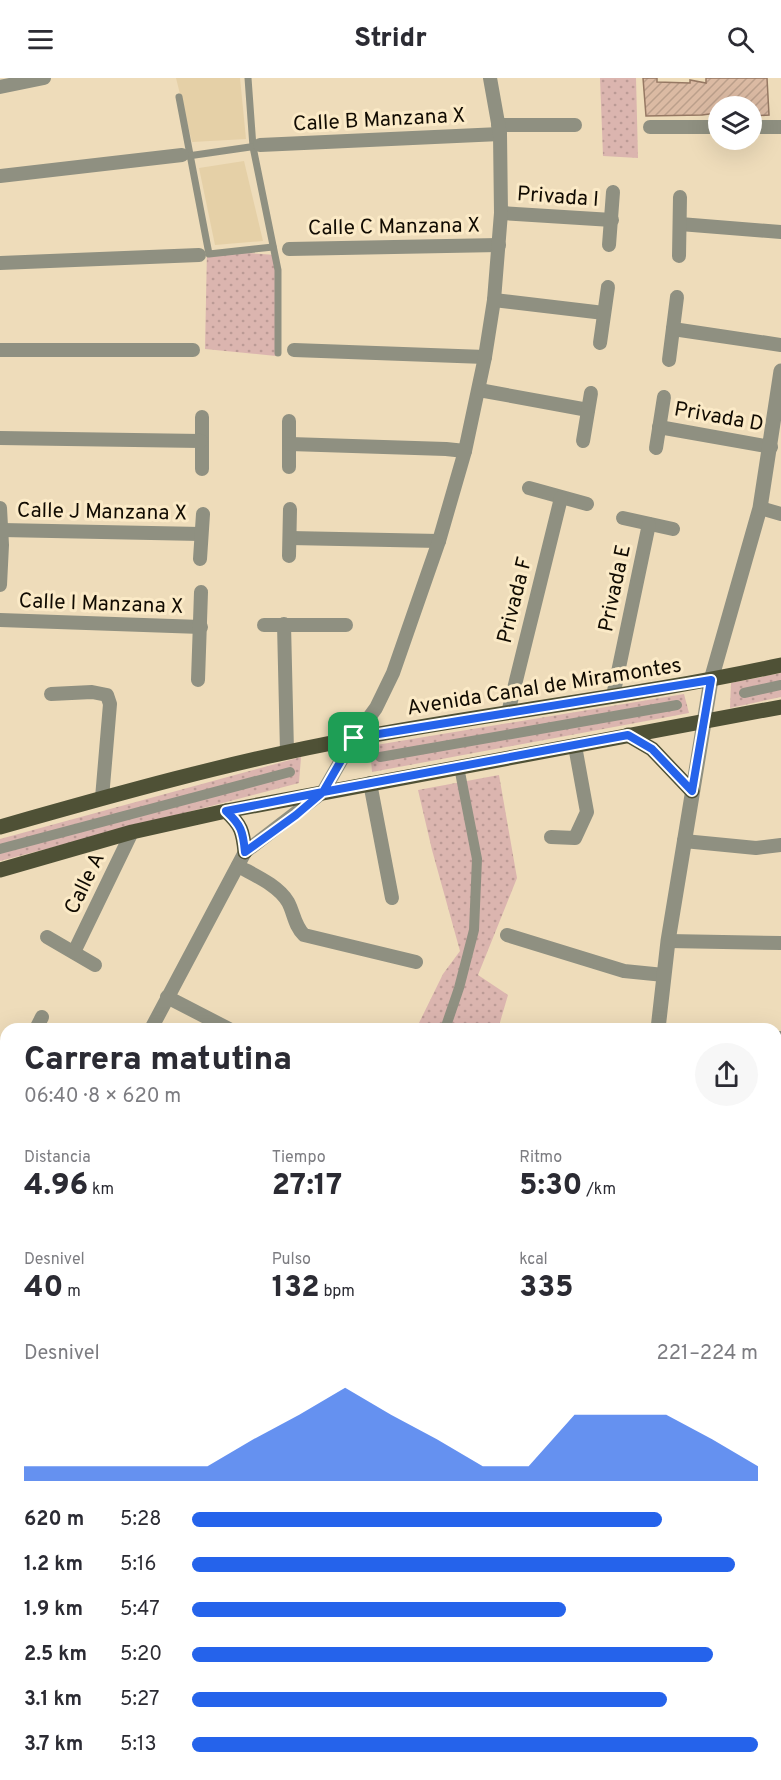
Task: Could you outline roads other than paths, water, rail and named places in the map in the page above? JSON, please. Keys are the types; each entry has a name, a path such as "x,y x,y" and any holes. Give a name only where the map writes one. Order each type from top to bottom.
{"main road":[{"name":"Avenida Canal de Miramontes","path":"0,827 102,798 287,752 354,738 711,680 781,665"},
{"path":"0,870 132,832 226,811 781,707"},
{"path":"628,735 652,749 692,791"},
{"path":"226,811 239,823 243,834 242,859"}],"street":[{"path":"0,87 44,78"},
{"path":"154,1023 242,859 323,792 354,738 376,708 393,673 439,541 465,452 485,357 494,300 501,213 499,130 490,78"},
{"name":"Calle B Manzana X","path":"257,146 575,125"},
{"path":"650,127 708,127"},
{"path":"762,127 781,127"},
{"path":"0,176 186,155"},
{"name":"Privada I","path":"609,245 613,192"},
{"path":"680,197 680,256"},
{"name":"Privada I","path":"501,213 612,220"},
{"path":"680,224 781,232"},
{"name":"Calle C Manzana X","path":"289,249 499,245"},
{"path":"0,263 199,255"},
{"path":"600,344 608,287"},
{"path":"669,360 677,297"},
{"path":"494,300 604,314"},
{"path":"673,329 781,345"},
{"path":"0,350 193,350"},
{"path":"294,350 485,357"},
{"path":"659,1023 668,941 711,680 760,508 771,447 778,423 781,371"},
{"path":"479,390 588,410"},
{"path":"583,441 591,393"},
{"name":"Privada D","path":"656,448 664,397"},
{"path":"201,417 202,469"},
{"path":"289,421 289,467"},
{"name":"Privada D","path":"659,427 771,447"},
{"path":"0,438 201,441"},
{"path":"290,444 446,449 465,452"},
{"path":"529,488 587,504"},
{"name":"Privada F","path":"508,713 561,498"},
{"path":"0,508 2,530 0,585"},
{"path":"760,508 781,514"},
{"path":"290,509 290,556"},
{"path":"200,559 203,514"},
{"name":"Privada E","path":"623,518 673,529"},
{"name":"Privada E","path":"613,696 649,524"},
{"name":"Calle J Manzana X","path":"2,530 201,534"},
{"path":"290,538 439,541"},
{"path":"198,680 201,592"},
{"name":"Calle I Manzana X","path":"0,620 201,627"},
{"path":"284,624 287,752"},
{"path":"264,625 346,625"},
{"path":"744,693 781,685"},
{"path":"51,694 92,692 107,695 110,704 102,798"},
{"path":"380,757 677,705"},
{"path":"551,837 575,838 587,812 575,746"},
{"path":"447,1023 474,930 477,859 459,767"},
{"path":"0,849 290,772"},
{"path":"370,783 392,898"},
{"name":"Calle A","path":"74,952 132,832"},
{"path":"684,841 756,848 781,845"},
{"path":"242,859 281,893 288,902 298,928 304,935 416,962"},
{"path":"507,935 624,971 664,975"},
{"path":"47,937 95,965"},
{"path":"668,941 781,943"},
{"path":"167,997 217,1023"}],"lane":[{"path":"248,78 278,270 278,353"},
{"path":"179,97 186,155 209,254 273,247"},
{"path":"186,155 257,146"}]}
